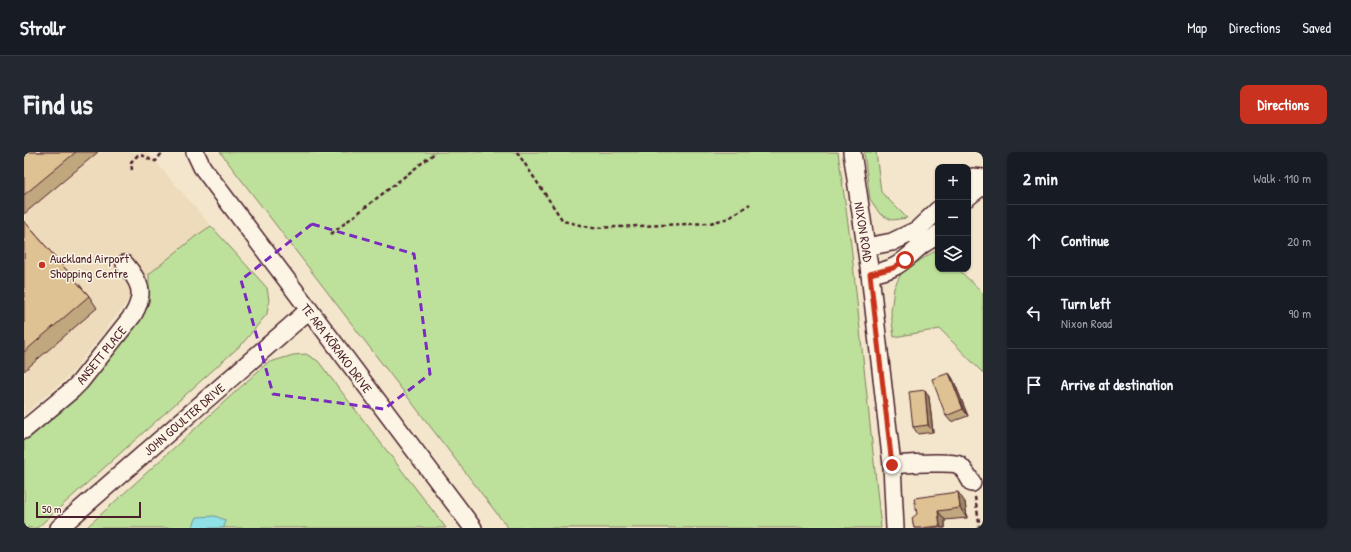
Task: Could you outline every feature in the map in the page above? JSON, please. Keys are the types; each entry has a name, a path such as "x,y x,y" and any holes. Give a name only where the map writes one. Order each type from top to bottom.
{"street":[{"name":"TE ARA KŌRAKO DRIVE","path":"185,152 198,160 473,528"},
{"name":"NIXON ROAD","path":"852,152 870,274 892,465 895,528"},
{"path":"971,177 983,178"},
{"path":"892,242 902,236 937,200"},
{"path":"866,247 892,242 917,230 935,213"},
{"path":"923,244 935,225"},
{"path":"870,274 888,271 898,266 923,244 935,236"},
{"name":"ANSETT PLACE","path":"24,430 80,382 134,315 140,302 140,286 125,264"},
{"name":"JOHN GOULTER DRIVE","path":"59,528 309,310"},
{"path":"892,465 957,464 966,471 972,483"}],"path":[{"path":"132,170 131,162 138,155 144,155 152,161 156,161 161,154 160,152"},
{"path":"331,234 436,152"},
{"path":"517,152 563,221 593,228 710,223 729,218 750,204"},
{"path":"972,483 980,528"}],"highlighted area":[{"path":"312,224 414,254 430,374 384,409 273,394 241,280"}],"shaded area":[{"name":"Auckland Airport Shopping Centre","path":"24,152 147,152 211,226 149,274 70,375 24,414"}],"green space":[{"path":"220,152 838,152 851,245 881,528 508,528"},
{"path":"864,152 876,152 881,192 907,218 892,220 880,214 870,199"},
{"path":"211,226 267,288 269,300 267,314 242,344 37,528 24,528 24,440 94,377 132,332 149,302 149,274 196,236"},
{"path":"935,251 935,272 961,272 983,293 983,373 940,329 894,337 891,312 894,288 902,272"},
{"path":"306,354 318,361 446,528 86,528 267,363 293,355"}],"water":[{"path":"215,516 225,520 224,528 192,528 197,517"}],"building":[{"path":"24,152 76,152 24,195"},
{"name":"Auckland Airport Shopping Centre","path":"24,221 89,296 24,352"},
{"path":"949,373 963,409 946,416 932,379"},
{"path":"925,390 928,425 913,427 909,392"},
{"path":"958,492 960,508 938,511 940,526 914,528 912,518 917,514 914,498"}],"place":[{"name":"Auckland Airport Shopping Centre","path":"42,265"}],"route":[{"path":"892,465 870,274 883,272 898,266 905,260"}]}
